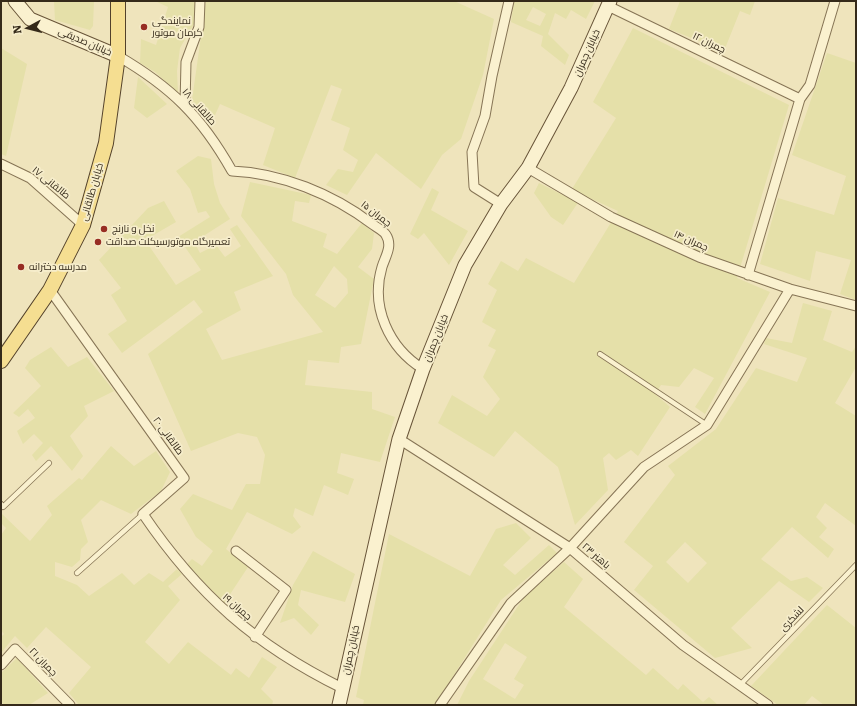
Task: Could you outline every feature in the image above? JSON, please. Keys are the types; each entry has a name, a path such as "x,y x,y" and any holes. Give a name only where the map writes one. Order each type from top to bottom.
{"main road":[{"name":"خیابان طالقانی","path":"1,361 50,290 83,225 106,143 118,56 118,1"},
{"name":"خیابان صدیقی","path":"19,3 30,19 118,56"},
{"name":"خیابان چمران","path":"339,705 399,439 423,370 465,265 501,204 528,168 571,88 609,3"}],"street":[{"path":"185,105 186,62 199,28 200,1"},
{"path":"501,204 474,187 472,152 485,116 492,76 509,1"},
{"path":"748,275 800,100 810,85 835,1"},
{"name":"چمران ۱۲","path":"609,3 800,100"},
{"name":"طالقانی ۱۸","path":"118,56 149,74 185,105 215,142 232,171"},
{"name":"طالقانی ۱۷","path":"1,164 30,178 83,225"},
{"name":"چمران ۱۴","path":"528,168 611,217 699,257 790,289 856,306"},
{"name":"چمران ۱۵","path":"232,171 248,172 303,186 354,210 386,235 389,244 388,253 381,268 378,293 382,319 393,342 410,361 423,370"},
{"path":"440,705 511,603 570,548 644,467 707,425 790,289"},
{"name":"طالقانی ۲۰","path":"50,290 184,478 143,514"},
{"name":"باهنر ۲۳","path":"399,439 570,548 683,645 768,705"},
{"name":"چمران ۱۹","path":"143,514 170,552 205,593 256,637 300,667 342,688"},
{"path":"236,551 286,590 256,637"},
{"name":"چمران ۲۱","path":"1,664 15,649 70,705"}],"lane":[{"path":"600,354 707,425"},
{"path":"1,504 3,507 49,463"},
{"name":"طالقانی ۲۰","path":"77,573 143,514"},
{"name":"لشکری","path":"740,685 856,565"}],"shaded area":[{"path":"54,1 94,1 93,26 90,30 55,20"},
{"path":"155,1 196,1 194,24 180,48 177,71 178,93 155,72 140,63 141,39 156,45 168,7"},
{"path":"206,1 454,1 494,19 483,75 461,139 442,155 421,189 376,153 347,195 326,185 338,169 353,172 358,160 343,150 350,128 331,120 342,89 331,85 295,178 263,165 275,128 220,104 211,124 192,100"},
{"path":"514,1 595,1 586,19 571,10 566,19 555,13 548,34 569,55 565,65 541,46 543,36 511,22","holes":["533,7 546,14 540,26 526,20"]},
{"path":"680,1 755,1 750,15 740,11 724,51 669,29"},
{"path":"633,28 789,105 737,278 770,292 705,414 695,407 714,378 694,368 679,387 661,385 655,394 670,407 638,456 631,450 616,460 609,453 603,458 608,490 575,525 558,467 515,431 494,457 438,423 452,395 487,416 500,399 483,377 496,350 488,346 496,330 482,322 497,290 488,284 501,261 518,271 526,258 574,283 618,211 583,195 563,225 551,217 534,193 539,183 567,197 616,118 593,102"},
{"path":"1,48 27,64 6,156 1,154"},
{"path":"827,53 856,63 856,300 840,294 851,260 816,251 810,281 760,264 778,198 834,215 846,176 792,155"},
{"path":"138,77 167,104 147,118 134,108"},
{"path":"198,156 211,159 214,184 220,203 230,219 194,242 200,253 216,245 225,257 241,246 230,229 237,225 273,276 234,292 241,310 206,329 222,360 323,332 293,295 286,274 241,216 250,182 311,195 309,203 295,201 292,221 327,234 323,247 337,254 362,223 374,233 372,249 358,267 374,279 361,344 341,347 339,363 308,360 305,385 372,392 372,409 395,417 380,462 341,453 337,473 354,479 348,495 324,485 313,516 295,508 293,516 301,527 292,534 247,512 226,549 248,567 223,605 187,564 192,559 202,566 213,551 196,537 180,509 193,494 232,510 246,484 260,484 265,455 257,437 238,433 191,451 148,354 203,312 194,300 122,353 108,334 127,321 111,295 121,288 99,260 148,208 164,201 176,222 145,240 176,285 201,270 178,237 210,217 206,211 198,213 190,189 176,171","holes":["334,266 347,279 348,293 335,308 315,295"]},
{"path":"432,188 439,192 431,210 468,231 449,265 424,233 418,239 410,234"},
{"path":"803,303 832,311 823,340 852,352 856,346 856,367 835,403 856,416 856,526 825,503 816,517 827,528 819,537 834,549 828,558 792,527 761,559 791,581 807,577 823,588 809,602 779,581 731,628 752,648 715,658 634,590 653,566 624,542 675,475 668,466 716,429 756,368 797,382 807,358 764,344 766,338 792,343","holes":["685,542 707,563 688,583 666,562"]},
{"path":"51,347 68,367 87,357 114,391 84,406 88,416 70,436 83,456 72,471 51,446 36,461 32,455 43,443 34,434 23,444 17,431 35,418 28,409 19,417 13,413 41,386 25,368 30,360"},
{"path":"111,446 134,466 156,451 170,472 161,491 131,514 101,500 81,520 88,542 81,549 80,560 72,567 55,562 55,576 77,585 89,596 122,573 134,585 149,573 163,582 177,569 182,574 168,586 180,600 145,642 169,664 188,642 231,675 236,668 249,678 262,657 277,667 261,689 273,701 272,705 79,705 69,693 91,667 46,627 27,648 15,636 1,653 1,637 4,634 1,630 1,535 6,528 1,523 1,513 30,541 52,515 47,506 79,478 82,480"},
{"path":"516,523 531,538 503,565 515,575 549,545 557,553 501,600 435,705 363,705 364,700 356,697 389,534 470,576 496,529"},
{"path":"313,551 355,574 345,602 301,590 298,605 319,625 311,635 294,618 280,623 293,585"},
{"path":"564,562 583,579 564,607 646,675 653,668 678,690 683,684 703,702 709,697 718,705 457,705 469,681 524,597","holes":["505,643 527,657 514,679 524,685 515,699 483,679"]},
{"path":"827,605 856,628 856,705 824,705 812,696 804,705 778,705 751,686"},
{"path":"17,658 48,693 29,705 4,705 1,701 1,673"}],"place":[{"name":"نمایندگی کرمان موتور","path":"144,27"},
{"name":"نخل و نارنج","path":"104,229"},
{"name":"تعمیرگاه موتورسیکلت صداقت","path":"98,242"},
{"name":"مدرسه دخترانه","path":"21,267"}]}
